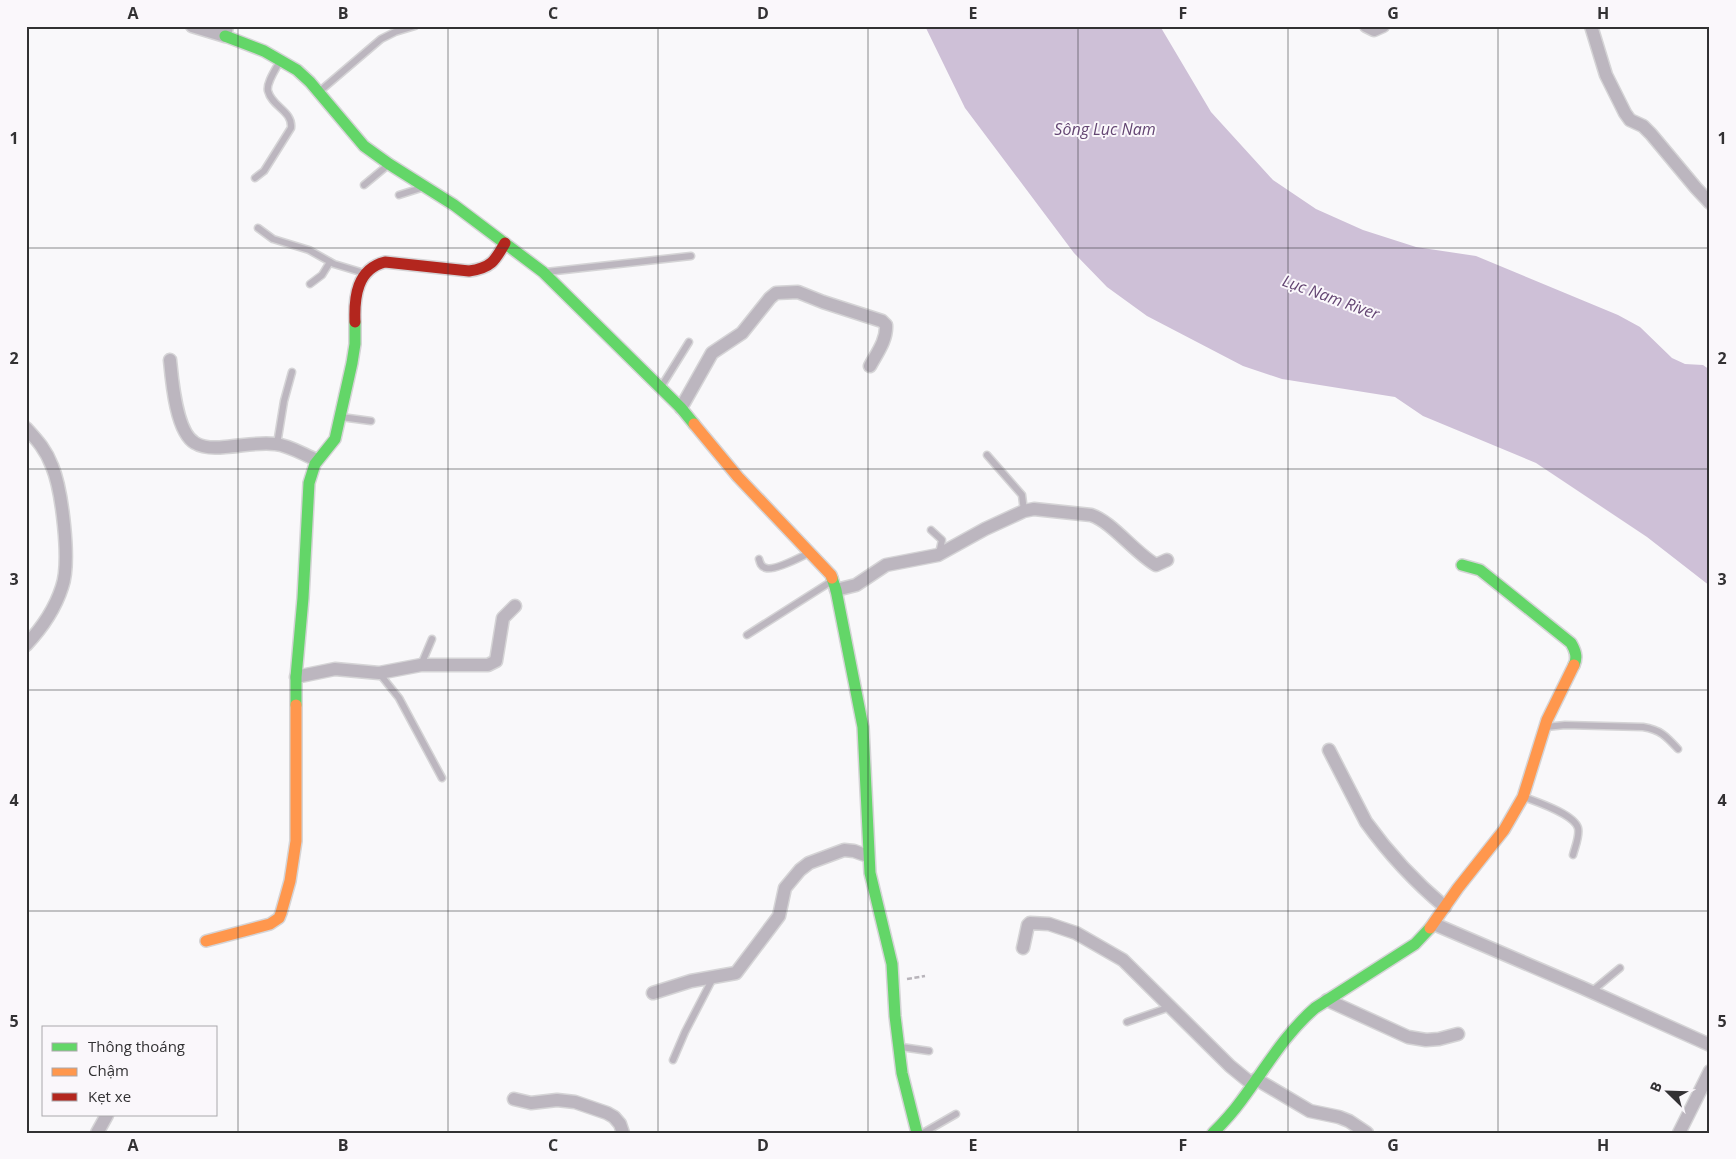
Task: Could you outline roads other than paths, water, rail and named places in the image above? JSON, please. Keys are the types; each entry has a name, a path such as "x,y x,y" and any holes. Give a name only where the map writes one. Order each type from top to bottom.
{"street":[{"path":"192,26 226,31 297,70 319,92 364,146 454,205 542,272 681,408 738,477 825,568 834,585 859,698 863,727 868,856 874,894 892,964 902,1074 918,1133"},
{"path":"1366,26 1374,30 1384,26"},
{"path":"1591,26 1606,76 1625,113 1630,120 1643,126 1652,134 1696,188 1710,202"},
{"path":"206,940 270,924 279,918 290,881 296,840 296,677 303,598 309,483 317,460 333,443 340,417 354,352 358,287 365,273 378,263 386,262 468,271 479,270 492,266 505,243"},
{"path":"681,408 712,353 742,333 776,293 798,292 882,321 886,325 886,331 883,342 870,366"},
{"path":"170,360 179,417 187,435 194,443 213,447 258,443 277,444 317,460"},
{"path":"26,428 42,445 53,468 64,526 66,567 63,585 53,609 41,628 26,645"},
{"path":"834,585 856,585 886,565 938,555 985,529 1024,511 1042,510 1091,515 1099,518 1133,548 1156,565 1167,560"},
{"path":"1213,1133 1241,1102 1300,1019 1415,944 1434,924 1458,888 1504,830 1523,797 1544,728 1576,661 1575,650 1571,644 1492,579 1480,570 1462,565"},
{"path":"296,677 335,669 379,673 421,665 488,665 496,661 502,618 515,606"},
{"path":"1329,750 1366,822 1412,877 1445,907"},
{"path":"653,993 691,981 736,973 779,916 785,888 792,878 809,863 844,850 868,856"},
{"path":"1023,948 1027,928 1030,923 1049,924 1076,933 1123,960 1230,1066 1254,1082 1310,1111 1339,1117 1367,1133"},
{"path":"1434,924 1710,1045"},
{"path":"1327,1000 1408,1037 1426,1040 1458,1034"},
{"path":"1679,1133 1710,1071"},
{"path":"514,1099 531,1102 557,1100 575,1102 607,1113 620,1124 623,1133"},
{"path":"97,1133 106,1116"}],"lane":[{"path":"319,92 381,39 414,26"},
{"path":"255,178 264,171 291,128 292,122 268,92 280,60"},
{"path":"364,186 389,164"},
{"path":"399,195 425,187"},
{"path":"258,228 273,239 309,250 330,262 365,273"},
{"path":"542,272 691,256"},
{"path":"310,284 322,275 330,262"},
{"path":"661,388 689,342"},
{"path":"277,444 284,401 292,372"},
{"path":"340,417 371,421"},
{"path":"986,456 1022,495 1024,511"},
{"path":"931,530 942,540 938,555"},
{"path":"759,559 761,565 765,568 772,568 811,553"},
{"path":"747,635 834,585"},
{"path":"421,665 432,639"},
{"path":"379,673 399,698 442,778"},
{"path":"1544,728 1565,725 1643,727 1656,729 1665,734 1678,748"},
{"path":"1523,797 1546,805 1574,820 1578,827 1578,833 1573,854"},
{"path":"1591,992 1620,968"},
{"path":"673,1060 685,1032 714,977"},
{"path":"1127,1022 1170,1007"},
{"path":"898,1046 929,1051"},
{"path":"923,1133 956,1114"}],"water":[{"name":"Sông Lục Nam","path":"925,26 1160,26 1211,112 1273,180 1316,209 1363,230 1416,247 1476,256 1618,315 1640,327 1672,358 1685,364 1703,365 1710,370 1710,586 1647,537 1536,463 1423,416 1395,397 1282,379 1243,366 1147,316 1107,287 1074,253 965,108"}],"water label":[{"name":"Lục Nam River","path":"1331,297"}]}
